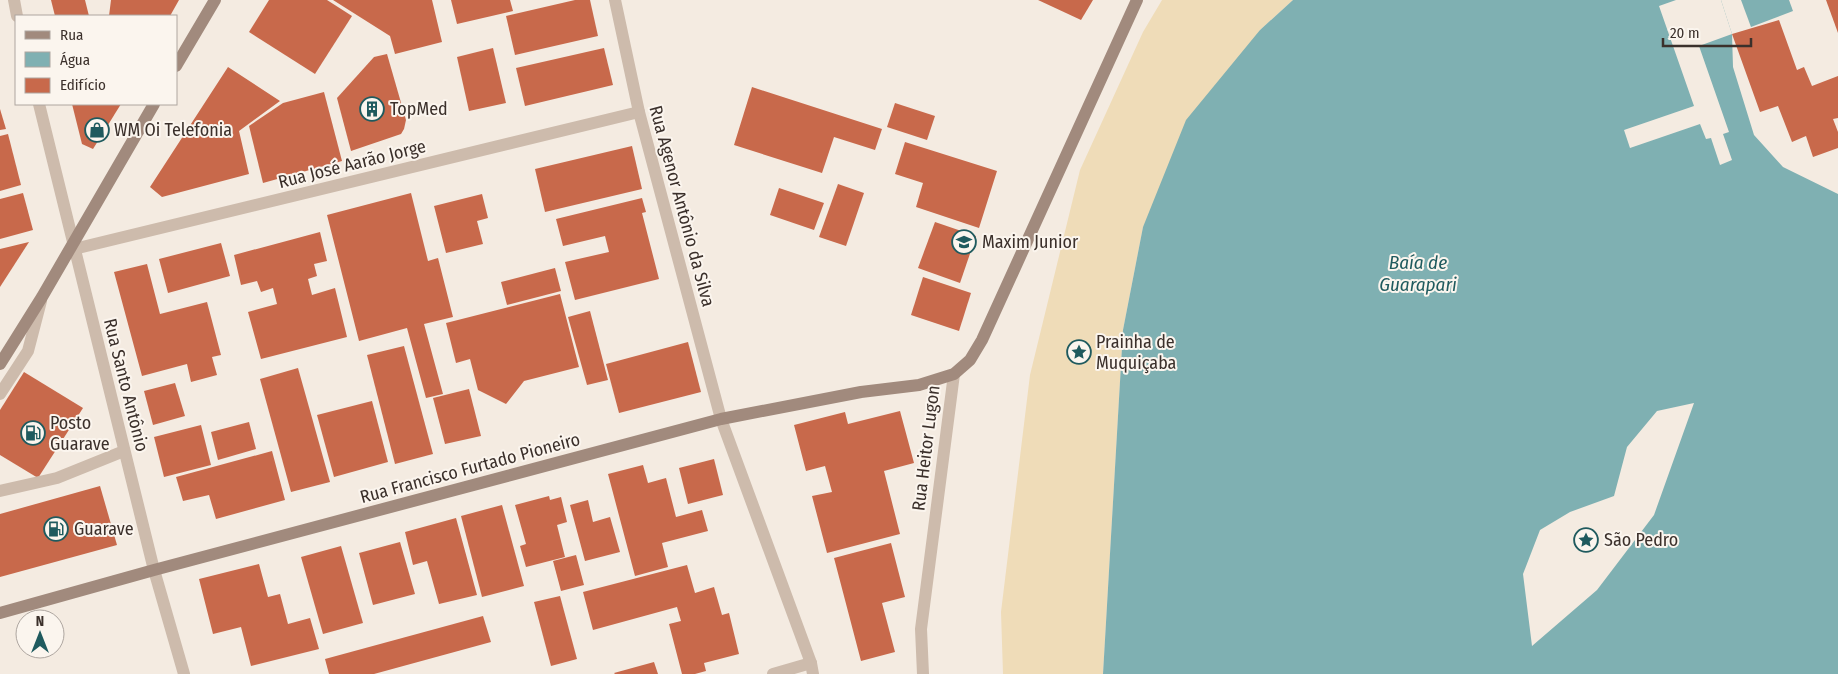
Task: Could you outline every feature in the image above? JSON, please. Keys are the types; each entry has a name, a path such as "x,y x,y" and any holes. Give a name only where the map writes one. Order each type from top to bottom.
{"street":[{"path":"14,0 18,15"},
{"path":"178,63 215,0"},
{"name":"Rua Agenor Antônio da Silva","path":"615,0 639,112 721,419"},
{"name":"Rua Heitor Lugon","path":"923,674 921,629 954,374 970,360 982,340 1137,0"},
{"name":"Rua Santo Antônio","path":"39,105 154,570 184,674"},
{"path":"0,364 73,246 153,105"},
{"name":"Rua José Aarão Jorge","path":"73,246 639,112"},
{"path":"0,394 28,351 42,297"},
{"name":"Rua Francisco Furtado Pioneiro","path":"0,613 154,570 721,419 861,392 919,385 954,374"},
{"path":"721,419 812,669 773,674"},
{"path":"0,491 57,478 124,451"}],"sand":[{"name":"Prainha de Muquiçaba","path":"1162,0 1293,0 1260,30 1143,227 1123,330 1103,674 1003,674 1001,612 1030,375 1080,170 1143,32"}],"water":[{"name":"Baía de Guarapari","path":"1293,0 1721,0 1732,34 1733,67 1754,135 1783,167 1838,194 1838,674 1103,674 1123,330 1143,227 1186,120 1260,30","holes":["1694,403 1654,515 1597,590 1532,646 1523,574 1540,530 1570,512 1614,496 1627,447 1657,411"]},
{"path":"1741,0 1789,0 1793,11 1751,27"}],"pier":[{"path":"1676,0 1721,0 1732,34 1699,46 1729,132 1723,134 1732,160 1720,165 1711,138 1706,139 1700,124 1630,148 1624,130 1694,106 1659,6"}],"building":[{"path":"51,0 85,0 89,15 55,15"},
{"path":"111,0 179,0 171,15 109,15"},
{"path":"269,0 327,0 352,16 315,74 249,32"},
{"path":"333,0 432,0 442,42 395,54 390,36"},
{"path":"451,0 510,0 513,11 457,24"},
{"path":"575,0 590,0 598,36 515,55 506,16"},
{"path":"1038,0 1093,0 1081,20"},
{"path":"1826,0 1838,0 1838,33"},
{"path":"1779,20 1797,70 1804,67 1812,86 1838,76 1838,118 1833,119 1838,132 1838,148 1813,157 1806,136 1792,142 1778,106 1760,112 1732,34"},
{"path":"493,48 506,103 469,111 457,57"},
{"path":"604,48 613,85 525,106 516,68"},
{"name":"TopMed","path":"387,54 406,120 404,129 401,134 351,151 337,98 374,57"},
{"path":"228,67 280,101 239,131 249,174 162,197 150,187"},
{"path":"752,87 882,129 875,150 834,137 822,173 734,145"},
{"path":"324,92 342,161 263,183 249,126 283,103"},
{"path":"895,103 935,116 927,140 887,127"},
{"path":"72,105 120,105 93,149 82,144"},
{"path":"0,109 6,129 0,130"},
{"path":"8,134 21,185 0,191 0,136"},
{"path":"905,142 997,171 979,228 916,207 923,183 895,174"},
{"path":"632,146 642,189 545,212 535,169"},
{"path":"838,184 864,193 846,246 819,237"},
{"path":"779,188 824,203 814,230 770,215"},
{"path":"23,193 33,230 0,239 0,199"},
{"path":"411,193 428,261 438,258 453,317 424,324 443,394 426,398 407,328 359,341 327,215"},
{"path":"482,194 488,218 477,221 483,244 446,253 434,206"},
{"path":"642,198 646,212 642,213 659,279 575,300 565,262 609,252 605,236 563,246 556,219"},
{"path":"935,222 976,236 960,283 918,268"},
{"path":"320,232 327,261 314,264 317,276 308,279 312,295 335,288 347,337 261,359 248,312 277,304 273,288 261,292 257,281 241,285 234,255"},
{"path":"29,242 0,287 0,249"},
{"path":"221,243 230,276 168,293 159,259"},
{"path":"147,264 160,314 207,302 221,355 212,357 217,375 191,382 187,364 142,376 114,272"},
{"path":"555,268 561,291 507,305 501,282"},
{"path":"923,277 971,293 959,331 911,315"},
{"path":"560,294 579,367 524,381 506,404 478,390 470,359 456,363 446,323"},
{"path":"590,311 608,380 587,385 568,317"},
{"path":"688,342 701,392 619,413 606,364"},
{"path":"404,346 433,454 395,464 367,355"},
{"path":"298,368 330,482 291,492 260,379"},
{"name":"Posto Guarave","path":"24,372 83,408 38,478 0,455 0,410"},
{"path":"175,383 185,416 153,425 144,391"},
{"path":"469,389 481,436 445,444 433,398"},
{"path":"372,401 388,462 334,477 317,415"},
{"path":"900,411 914,463 884,471 900,534 827,553 812,496 832,492 825,466 806,471 794,425 845,412 848,424"},
{"path":"249,422 256,449 218,460 211,432"},
{"path":"201,425 211,465 164,477 154,437"},
{"path":"272,451 285,500 216,519 209,495 183,501 176,477"},
{"path":"714,459 723,495 688,504 679,468"},
{"path":"643,465 648,483 666,478 676,517 702,510 708,531 662,543 668,567 635,576 608,474"},
{"name":"Guarave","path":"100,486 117,545 0,577 0,514"},
{"path":"549,496 550,500 561,497 567,522 557,525 565,557 526,567 520,546 526,544 515,505"},
{"path":"588,500 593,522 610,517 620,552 585,561 570,505"},
{"path":"502,505 524,586 482,597 461,516"},
{"path":"456,518 477,595 439,604 427,561 413,565 405,532"},
{"path":"400,542 415,594 373,605 359,553"},
{"path":"891,543 905,597 882,603 895,652 861,661 834,558"},
{"path":"341,546 363,623 323,634 301,557"},
{"path":"576,555 584,585 561,591 553,561"},
{"path":"259,564 268,597 280,594 288,624 310,618 319,649 251,666 241,627 213,634 199,579"},
{"path":"687,565 695,593 714,587 722,615 729,613 739,654 704,663 706,671 695,674 682,674 669,624 681,621 677,607 593,630 583,592"},
{"path":"560,596 577,659 551,666 534,602"},
{"path":"483,616 491,642 374,674 329,674 325,659"},
{"path":"654,662 658,674 614,673"}],"place":[{"name":"TopMed","path":"372,109"},
{"name":"WM Oi Telefonia","path":"97,130"},
{"name":"Maxim Junior","path":"964,242"},
{"name":"Prainha de Muquiçaba","path":"1079,352"},
{"name":"Posto Guarave","path":"33,433"},
{"name":"Guarave","path":"56,529"},
{"name":"São Pedro","path":"1586,540"}]}
